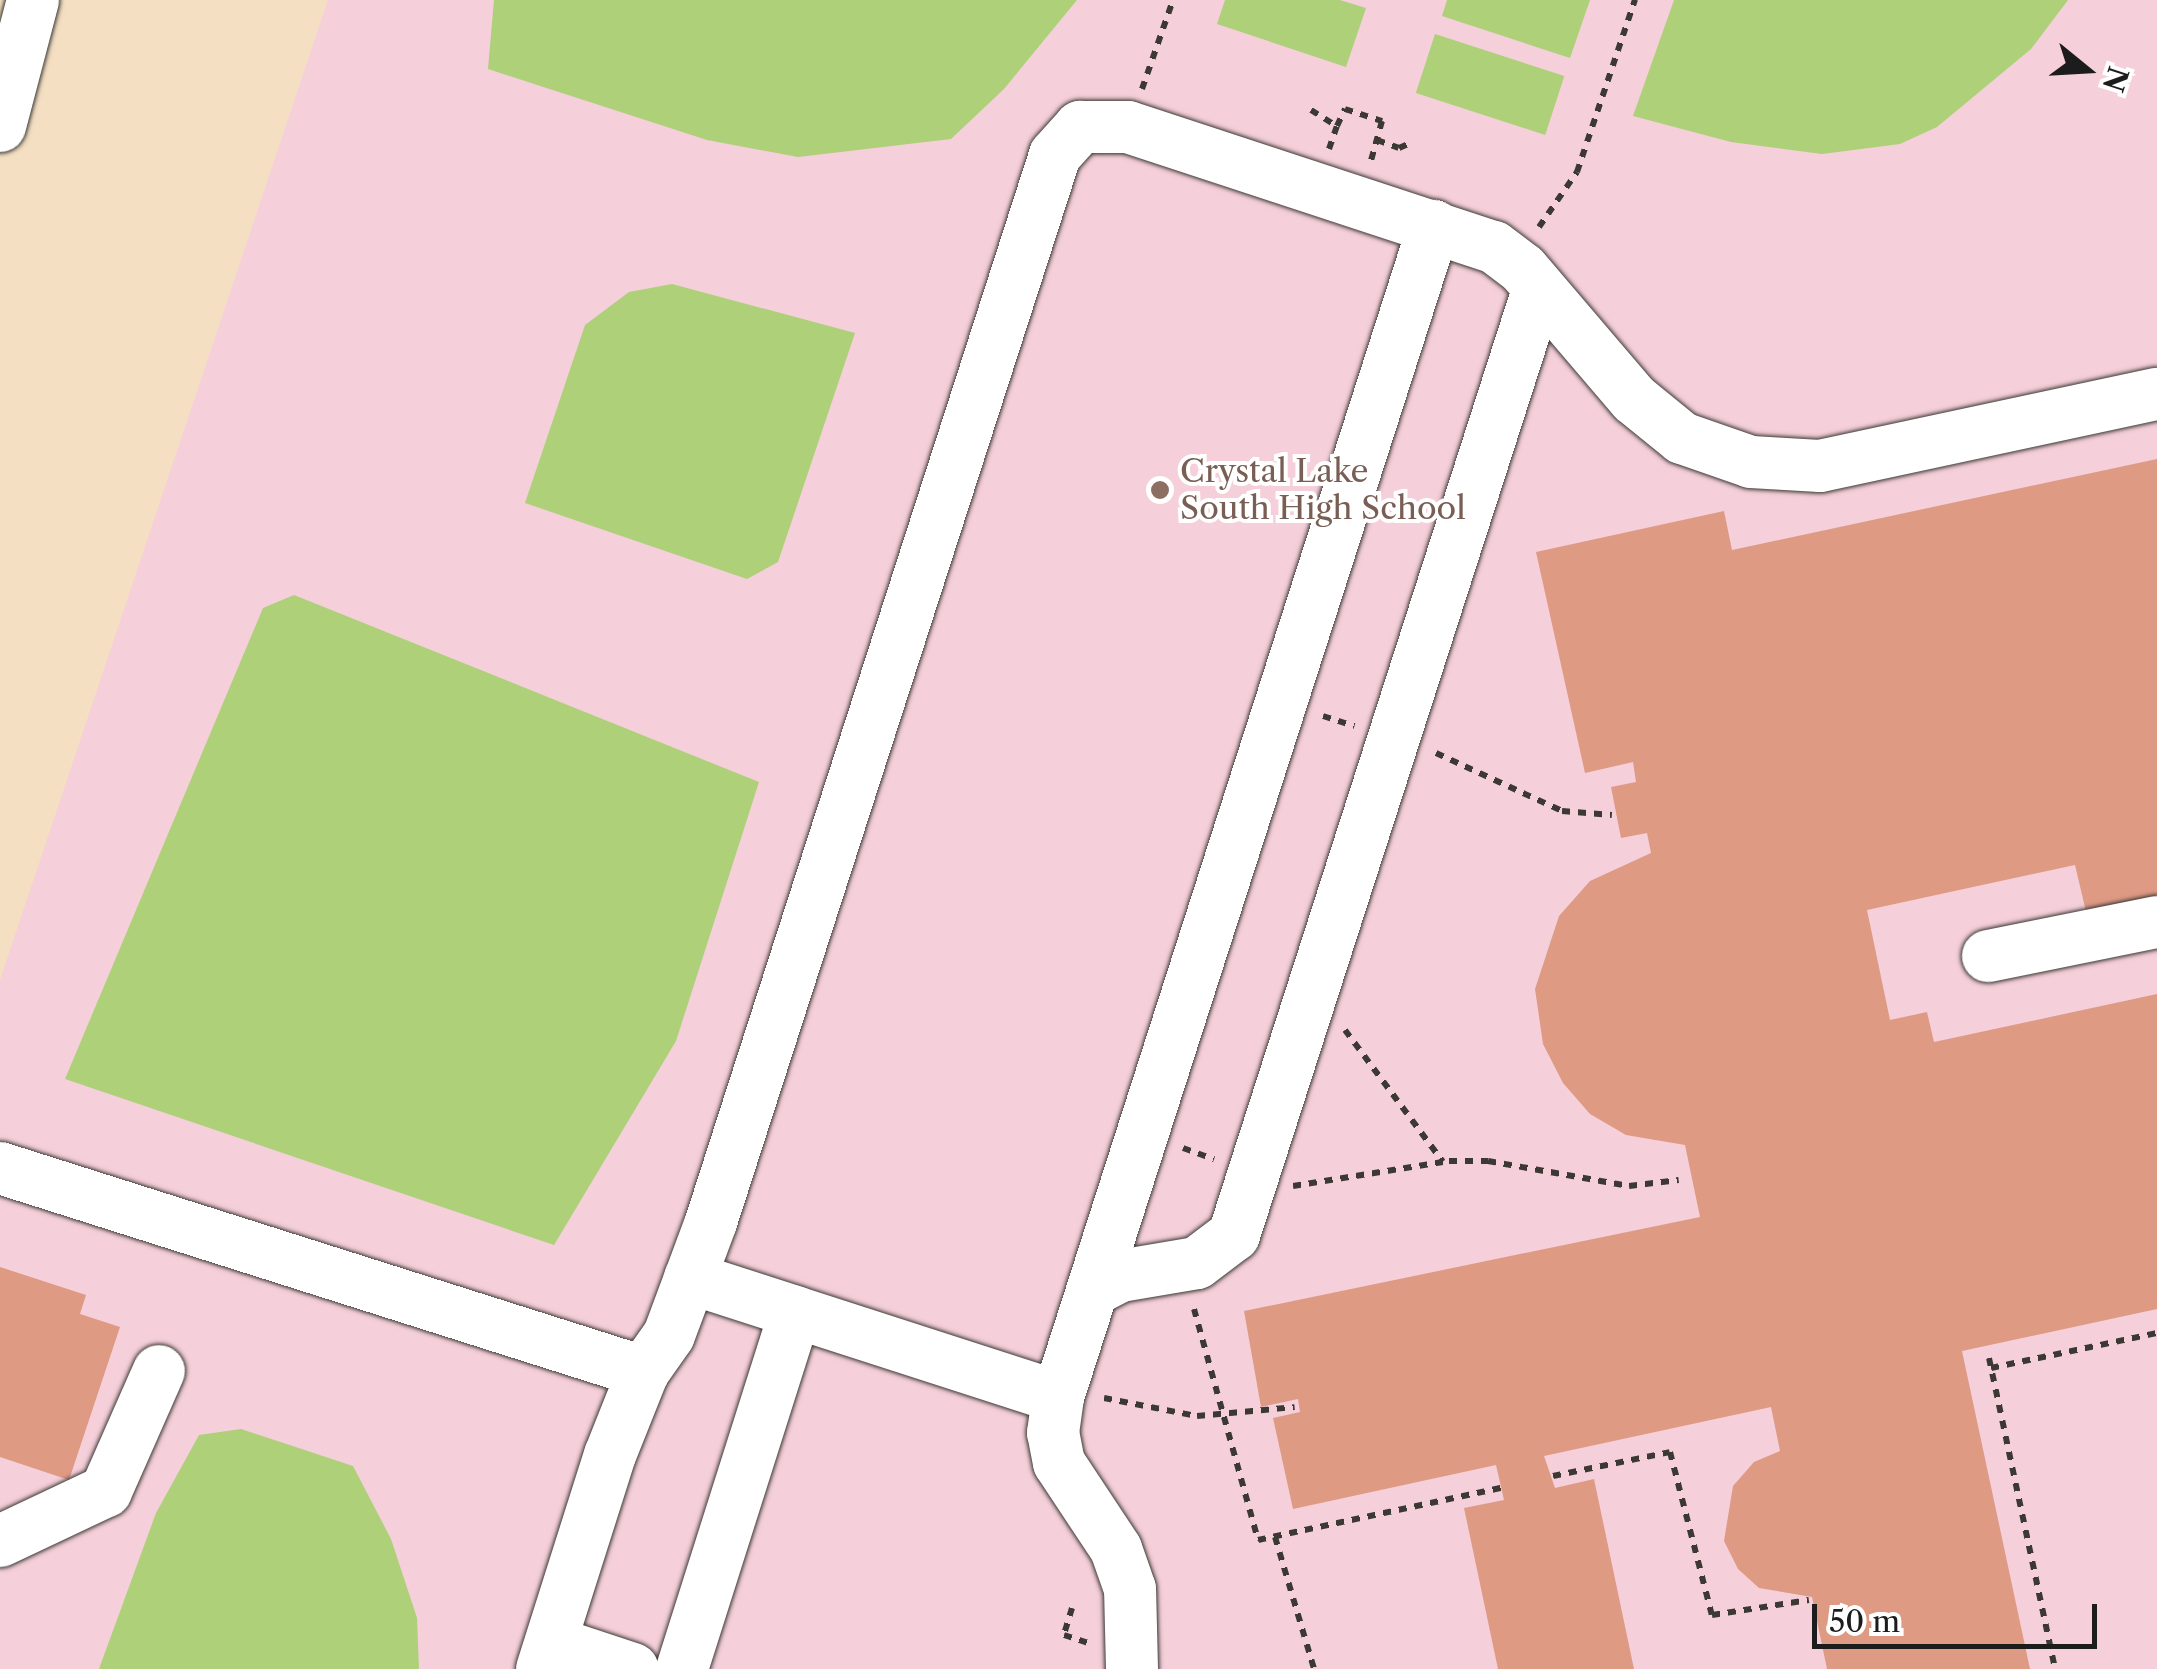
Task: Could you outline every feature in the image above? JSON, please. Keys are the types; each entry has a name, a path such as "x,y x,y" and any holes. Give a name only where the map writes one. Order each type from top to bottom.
{"street":[{"path":"0,126 22,1"},
{"path":"633,1669 546,1656 644,1372 670,1335 690,1278 1055,154 1080,127 1118,124 1494,247 1530,281 1634,400 1682,438 1765,465 1820,466 2157,394"},
{"path":"1114,1657 1130,1589 1116,1548 1059,1464 1053,1433 1072,1396 1093,1290 1434,226"},
{"path":"1093,1290 1120,1276 1198,1263 1234,1235 1530,281"},
{"path":"1988,956 2157,922"},
{"path":"0,1168 644,1372"},
{"path":"690,1278 1072,1396"},
{"path":"682,1669 795,1312"},
{"path":"0,1542 106,1491 159,1371"}],"path":[{"path":"1138,102 1172,0"},
{"path":"1530,281 1553,199 1577,172 1635,0"},
{"path":"1311,110 1337,126 1345,109 1382,121 1366,176"},
{"path":"1378,140 1399,148 1408,144"},
{"path":"1319,715 1369,731"},
{"path":"1430,751 1562,811 1612,815"},
{"path":"1342,1027 1443,1162"},
{"path":"1164,1142 1230,1164"},
{"path":"1292,1187 1443,1162 1488,1161 1630,1186 1679,1180"},
{"path":"1190,1294 1258,1540 1501,1488"},
{"path":"1991,1368 2157,1333"},
{"path":"1988,1358 2054,1669"},
{"path":"1072,1396 1224,1416 1295,1407"},
{"path":"1552,1476 1670,1452 1712,1615 1809,1600"},
{"path":"1276,1537 1314,1669"},
{"path":"1072,1608 1064,1634 1114,1657"}],"shaded area":[{"name":"Crystal Lake South High School","path":"328,0 2157,0 2157,1669 0,1669 0,980"}],"green space":[{"path":"494,0 1077,0 1004,89 951,139 798,157 707,140 488,69"},
{"path":"1225,0 1340,0 1366,8 1346,67 1217,24"},
{"path":"1447,0 1590,0 1570,58 1442,16"},
{"path":"1674,0 2068,0 2031,49 1937,127 1900,144 1822,154 1731,142 1633,116"},
{"path":"1435,34 1564,76 1545,135 1416,93"},
{"path":"672,284 855,333 778,562 747,579 525,503 585,325 629,292"},
{"path":"294,595 759,782 676,1041 554,1245 65,1079 263,608"},
{"path":"241,1429 353,1466 391,1539 417,1618 419,1669 99,1669 156,1513 199,1435"}],"building":[{"path":"2157,459 2157,901 2087,916 2075,865 1867,910 1890,1020 1927,1012 1934,1042 2157,994 2157,1309 1962,1351 2030,1669 1827,1669 1812,1597 1759,1588 1738,1569 1724,1541 1733,1486 1754,1462 1780,1451 1771,1407 1544,1456 1555,1488 1594,1479 1634,1669 1498,1669 1464,1508 1504,1500 1496,1465 1293,1509 1273,1418 1300,1412 1298,1399 1261,1407 1244,1311 1700,1217 1685,1145 1626,1135 1590,1114 1563,1083 1543,1044 1535,989 1559,916 1590,881 1651,853 1647,833 1621,838 1611,787 1636,782 1633,762 1585,773 1536,552 1724,511 1732,550"},
{"path":"0,1267 86,1295 80,1314 120,1327 69,1480 0,1457"}],"place":[{"name":"Crystal Lake South High School","path":"1160,490"}]}
